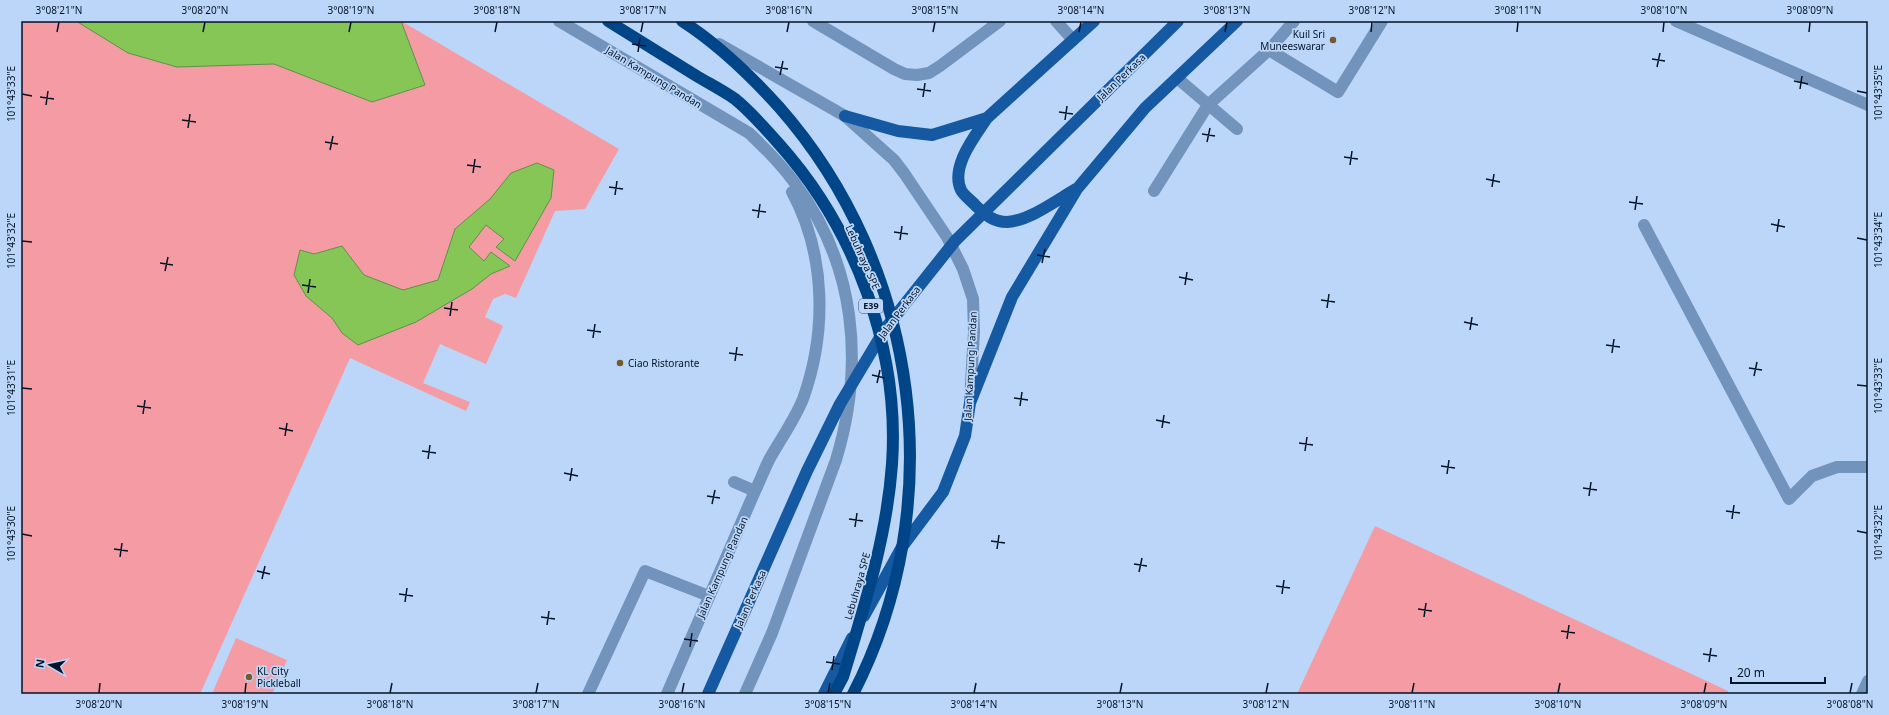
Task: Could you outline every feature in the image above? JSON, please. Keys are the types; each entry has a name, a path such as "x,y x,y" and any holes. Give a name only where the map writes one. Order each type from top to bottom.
{"highway":[{"name":"Lebuhraya SPE","path":"608,21 735,99 762,124 809,180 829,210 849,249 866,290 879,332 887,374 892,418 892,462 888,506 880,549 843,677 834,694"},
{"name":"Lebuhraya SPE","path":"682,21 728,56 764,90 796,127 826,167 850,210 871,255 890,310 900,348 907,396 910,444 909,492 904,539 894,586 880,632 853,694"}],"main road":[{"path":"1077,189 1027,217 1008,222 990,219 962,191 958,179 960,166 966,149 987,118 1094,21"},
{"name":"Jalan Perkasa","path":"708,694 807,470 840,404 885,329 955,241 1178,21"},
{"path":"970,403 1012,296 1077,189 1145,108 1236,21"},
{"path":"845,116 898,131 932,136 987,118"},
{"name":"Jalan Kampung Pandan","path":"824,694 844,653 902,547 943,492 965,436 970,403"}],"street":[{"name":"Jalan Kampung Pandan","path":"559,21 749,133 773,156 795,182 813,211 828,241 840,273 848,305 852,339 853,373 850,406 844,434 836,460 772,633 744,694"},
{"name":"Jalan Kampung Pandan","path":"679,21 845,116 894,160 904,173 947,237 963,269 973,299 974,332 970,403"},
{"path":"813,21 894,69 905,74 917,75 929,73 940,66 1000,21"},
{"path":"1056,21 1072,40"},
{"path":"1154,191 1208,105 1269,50 1294,21"},
{"path":"1269,50 1338,92 1382,21"},
{"path":"1676,21 1868,105"},
{"path":"1177,78 1237,129"},
{"name":"Jalan Kampung Pandan","path":"667,694 755,491 770,460 788,431 802,399 812,366 818,332 820,300 818,267 810,236 799,205 784,176 768,154 749,133"},
{"path":"1644,224 1789,499 1812,476 1837,467 1868,467"},
{"path":"734,482 755,491"},
{"path":"588,694 645,571 709,596"},
{"path":"1862,694 1868,681"}],"shaded area":[{"path":"21,21 401,21 619,149 585,209 555,211 516,298 505,294 493,299 485,317 503,326 486,364 440,344 423,383 470,402 466,411 350,358 200,694 21,694"},
{"path":"76,21 401,21 425,85 372,102 274,64 177,67 128,53"},
{"path":"537,163 554,170 551,198 515,261 496,247 504,239 486,225 469,247 484,261 491,252 510,266 491,274 472,289 416,322 358,345 342,333 332,318 306,296 294,275 300,250 314,254 342,246 364,275 403,290 438,280 455,229 490,199 511,173"},
{"path":"1375,526 1728,691 1728,694 1297,694"},
{"name":"KL City Pickleball","path":"236,638 287,660 272,694 212,694"}],"place":[{"name":"Kuil Sri Muneeswarar","path":"1333,40"},
{"name":"Ciao Ristorante","path":"620,363"},
{"name":"KL City Pickleball","path":"249,677"}]}
